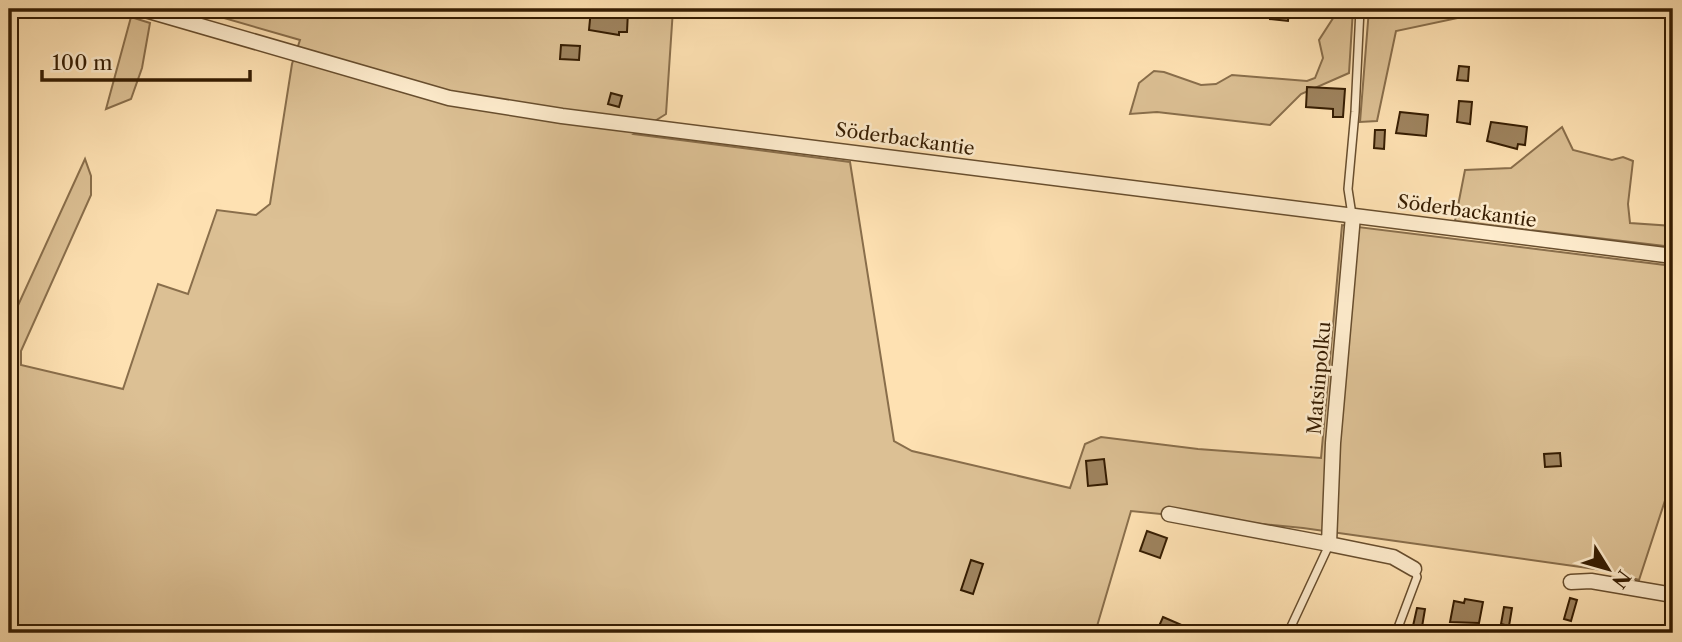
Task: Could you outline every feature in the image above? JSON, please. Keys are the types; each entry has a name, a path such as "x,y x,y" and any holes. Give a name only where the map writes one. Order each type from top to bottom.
{"street":[{"name":"Söderbackantie","path":"142,9 449,98 562,116 1673,256"},
{"name":"Matsinpolku","path":"1329,544 1333,443 1353,216"},
{"path":"1169,514 1393,557 1414,569"},
{"path":"1572,582 1591,581 1673,595"}],"lane":[{"path":"1353,216 1348,189 1356,112 1360,9"},
{"path":"1288,633 1329,544"},
{"path":"1396,633 1417,577 1414,569"}],"shaded area":[{"path":"193,9 673,9 666,114 634,134 850,162 894,441 912,451 1070,488 1085,444 1101,437 1198,449 1321,458 1342,225 1673,266 1673,476 1639,580 1609,571 1303,528 1131,511 1095,633 9,633 9,325 85,159 91,176 91,195 21,351 21,365 123,389 158,284 188,294 217,210 256,215 270,204 292,64 300,40"},
{"path":"1339,9 1353,9 1349,73 1301,94 1270,125 1157,112 1130,114 1139,83 1154,71 1201,85 1216,84 1232,75 1307,81 1315,78 1323,58 1319,40"},
{"path":"1369,9 1500,9 1396,31 1377,121 1360,122"},
{"path":"131,17 150,23 142,68 131,99 106,109"},
{"path":"1562,127 1573,150 1612,160 1623,157 1633,161 1628,204 1630,223 1673,226 1673,247 1455,221 1465,170 1511,168"}],"building":[{"path":"591,9 628,11 627,32 619,32 619,35 589,30"},
{"path":"1271,9 1289,9 1288,21 1270,19"},
{"path":"561,45 580,46 579,60 560,59"},
{"path":"1459,66 1469,67 1468,81 1457,80"},
{"path":"1307,87 1345,89 1343,117 1333,117 1333,109 1306,107"},
{"path":"611,93 622,96 619,107 608,104"},
{"path":"1459,101 1472,102 1470,124 1457,122"},
{"path":"1400,112 1428,115 1426,136 1396,133"},
{"path":"1491,122 1527,127 1525,145 1518,144 1517,149 1487,141"},
{"path":"1375,130 1385,130 1384,149 1374,148"},
{"path":"1560,453 1561,466 1545,467 1544,454"},
{"path":"1104,459 1107,484 1088,486 1086,461"},
{"path":"1147,531 1167,538 1160,558 1140,551"},
{"path":"971,560 983,564 973,594 961,590"},
{"path":"1570,598 1577,600 1571,621 1564,619"},
{"path":"1465,599 1483,602 1479,623 1450,622 1454,601 1464,603"},
{"path":"1504,607 1512,608 1509,626 1501,624"},
{"path":"1417,608 1425,609 1422,627 1413,626"},
{"path":"1163,617 1191,629 1190,633 1156,633"}]}
